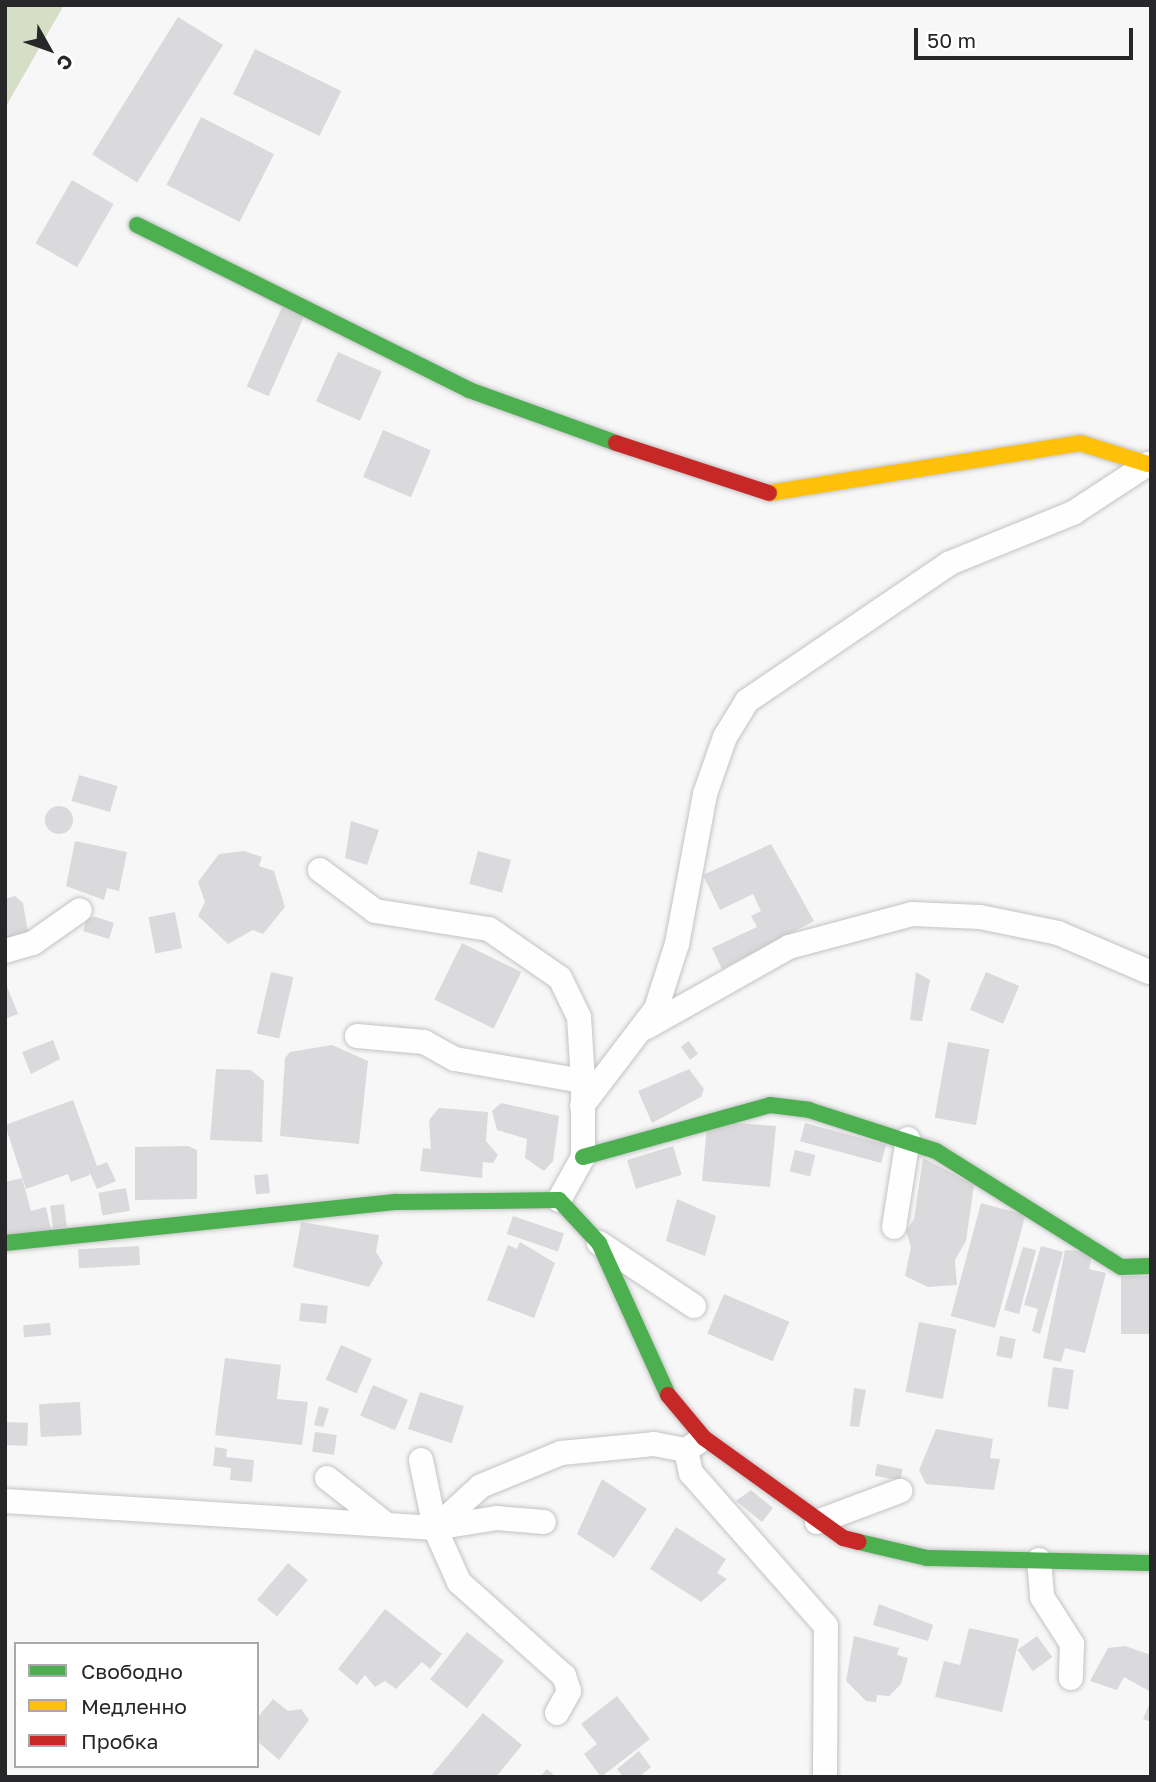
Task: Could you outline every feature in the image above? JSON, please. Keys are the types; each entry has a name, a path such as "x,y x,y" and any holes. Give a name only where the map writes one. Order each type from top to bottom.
{"street":[{"path":"137,225 469,390 760,494 1080,443 1148,464"},
{"path":"582,1106 643,1029 668,978 705,793 725,737 747,701 950,563 1073,513 1148,464"},
{"path":"320,870 375,911 489,929 560,978 579,1017 583,1081 583,1157 559,1200"},
{"path":"5,951 33,943 80,910"},
{"path":"643,1029 789,947 912,914 980,917 1058,933 1149,972"},
{"path":"356,1036 424,1042 455,1059 583,1081"},
{"path":"583,1157 770,1105 908,1139 971,1168 1121,1267 1151,1266"},
{"path":"894,1227 908,1139"},
{"path":"5,1243 397,1202 559,1200 599,1243 694,1306"},
{"path":"599,1243 671,1402 695,1444 842,1538 928,1558 1151,1563"},
{"path":"435,1528 481,1486 561,1453 654,1444 695,1444"},
{"path":"695,1444 691,1473 826,1626 825,1777"},
{"path":"421,1460 435,1528 459,1582 564,1676 569,1691 557,1713"},
{"path":"327,1478 387,1525"},
{"path":"817,1522 900,1491"},
{"path":"5,1502 435,1528 497,1518 544,1522"},
{"path":"1039,1560 1042,1597 1072,1644 1071,1678"}],"green space":[{"path":"5,5 64,5 5,108"}],"building":[{"path":"178,17 223,45 137,182 92,154"},
{"path":"255,49 341,91 319,136 233,94"},
{"path":"201,117 274,154 240,222 166,185"},
{"path":"72,180 114,204 77,267 36,243"},
{"path":"282,307 304,317 269,396 247,386"},
{"path":"338,352 382,372 360,421 316,401"},
{"path":"383,430 431,450 411,497 363,477"},
{"path":"79,775 117,786 110,812 72,801"},
{"path":"59,806 69,810 73,820 69,830 59,834 49,830 45,820 49,810"},
{"path":"351,821 379,830 367,865 345,858"},
{"path":"75,841 127,852 119,891 107,888 104,900 66,886"},
{"path":"771,844 814,921 722,969 712,948 757,927 751,916 761,911 753,894 720,910 703,875"},
{"path":"244,851 262,857 259,866 274,871 285,907 263,934 253,930 228,944 198,916 205,902 198,882 219,854"},
{"path":"478,851 511,860 502,893 469,884"},
{"path":"15,896 23,903 28,932 5,939 5,899"},
{"path":"175,912 182,948 156,953 148,917"},
{"path":"96,917 114,923 109,939 83,931 87,918"},
{"path":"462,943 521,972 494,1029 434,1000"},
{"path":"271,972 293,977 279,1039 257,1033"},
{"path":"916,972 930,980 922,1021 910,1020"},
{"path":"986,972 1019,986 1003,1024 970,1010"},
{"path":"5,981 18,1014 5,1019"},
{"path":"53,1040 60,1059 31,1074 22,1052"},
{"path":"689,1041 698,1054 690,1060 681,1047"},
{"path":"948,1042 989,1049 976,1125 935,1118"},
{"path":"332,1045 368,1061 359,1144 280,1136 285,1058 290,1052"},
{"path":"216,1069 251,1070 264,1081 262,1142 210,1140"},
{"path":"689,1069 704,1089 701,1097 652,1123 638,1091"},
{"path":"73,1100 97,1166 107,1162 116,1181 97,1189 88,1169 90,1175 71,1182 68,1174 26,1189 5,1125"},
{"path":"501,1103 559,1116 553,1161 544,1171 525,1158 527,1139 497,1130 492,1111"},
{"path":"439,1108 488,1112 486,1141 498,1155 493,1163 483,1162 482,1178 420,1171 423,1148 431,1149 429,1120"},
{"path":"723,1122 776,1126 770,1187 702,1181 707,1125"},
{"path":"805,1123 886,1145 881,1163 800,1141"},
{"path":"188,1146 197,1150 197,1199 135,1200 135,1147"},
{"path":"673,1146 682,1175 636,1189 627,1160"},
{"path":"795,1150 815,1155 810,1176 790,1171"},
{"path":"923,1158 974,1185 966,1241 955,1260 957,1285 928,1287 905,1276 911,1247 906,1231 914,1219"},
{"path":"268,1174 270,1193 256,1194 254,1175"},
{"path":"22,1178 31,1211 46,1207 51,1230 5,1240 5,1182"},
{"path":"126,1188 130,1211 102,1216 98,1193"},
{"path":"677,1199 716,1216 705,1256 666,1241"},
{"path":"981,1203 1025,1215 995,1328 951,1316"},
{"path":"64,1204 67,1227 53,1229 50,1206"},
{"path":"513,1216 564,1234 558,1252 507,1234"},
{"path":"301,1222 379,1235 376,1252 383,1263 369,1287 293,1267"},
{"path":"520,1242 555,1263 534,1318 487,1300 508,1245 517,1249"},
{"path":"139,1246 140,1265 79,1268 78,1249"},
{"path":"1041,1246 1063,1252 1040,1334 1032,1331 1038,1309 1024,1305"},
{"path":"1023,1247 1036,1250 1019,1314 1004,1310"},
{"path":"1065,1250 1093,1252 1089,1269 1106,1273 1085,1353 1065,1348 1061,1362 1043,1358"},
{"path":"1121,1276 1151,1276 1151,1334 1121,1334"},
{"path":"724,1294 789,1322 773,1361 707,1334"},
{"path":"301,1303 328,1306 326,1324 299,1321"},
{"path":"919,1322 956,1329 943,1399 905,1392"},
{"path":"50,1323 51,1335 24,1337 23,1325"},
{"path":"1000,1336 1016,1339 1012,1359 996,1356"},
{"path":"341,1345 372,1359 357,1394 326,1380"},
{"path":"225,1358 281,1365 277,1399 308,1402 302,1445 215,1435"},
{"path":"1053,1367 1074,1370 1068,1410 1047,1407"},
{"path":"373,1385 408,1400 395,1430 360,1415"},
{"path":"854,1388 866,1390 859,1427 850,1426"},
{"path":"420,1392 464,1406 452,1443 408,1429"},
{"path":"80,1402 82,1435 41,1437 39,1404"},
{"path":"319,1406 329,1409 323,1427 314,1425"},
{"path":"5,1422 28,1423 27,1446 5,1445"},
{"path":"936,1429 993,1439 990,1458 1000,1459 994,1490 926,1484 919,1470"},
{"path":"315,1432 337,1435 334,1455 312,1452"},
{"path":"215,1447 227,1449 226,1457 254,1460 252,1482 230,1480 231,1468 213,1466"},
{"path":"877,1464 903,1469 900,1481 875,1476"},
{"path":"602,1479 647,1509 614,1558 577,1534"},
{"path":"751,1490 773,1508 762,1522 736,1501"},
{"path":"676,1527 726,1559 717,1573 727,1579 701,1602 650,1569"},
{"path":"288,1563 308,1580 277,1616 257,1600"},
{"path":"879,1604 933,1625 928,1641 873,1625"},
{"path":"385,1609 442,1654 430,1669 422,1662 396,1689 385,1681 375,1687 365,1675 357,1685 338,1669"},
{"path":"969,1628 1019,1639 1002,1712 935,1697 944,1661 960,1665"},
{"path":"467,1632 504,1661 467,1708 430,1679"},
{"path":"854,1636 899,1648 897,1655 908,1658 901,1684 889,1696 877,1695 876,1702 866,1701 846,1681"},
{"path":"1037,1636 1052,1657 1033,1671 1018,1650"},
{"path":"1125,1646 1151,1655 1151,1692 1124,1677 1117,1690 1090,1681 1108,1648"},
{"path":"617,1696 650,1739 601,1777 584,1754 597,1744 581,1724"},
{"path":"273,1699 288,1711 301,1709 309,1720 279,1760 259,1743 259,1716"},
{"path":"1151,1700 1151,1722 1143,1719"},
{"path":"483,1713 522,1745 496,1777 430,1777"},
{"path":"639,1751 651,1767 639,1777 623,1777 617,1769"},
{"path":"547,1769 556,1777 540,1777"}],"traffic: fast":[{"path":"137,225 469,390 616,443"},
{"path":"583,1157 770,1105 809,1110 936,1151 1121,1267 1151,1266"},
{"path":"5,1243 397,1202 559,1200 599,1243 668,1395"},
{"path":"859,1542 927,1558 1151,1563"}],"traffic: slow":[{"path":"769,493 1080,443 1148,464"}],"traffic: jam":[{"path":"616,443 769,493"},
{"path":"668,1395 704,1438 843,1538 859,1542"}]}
